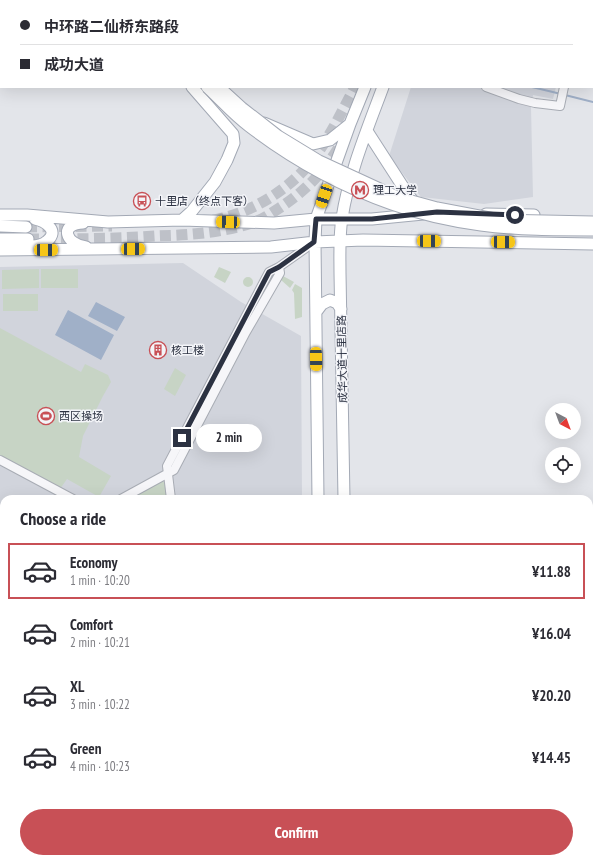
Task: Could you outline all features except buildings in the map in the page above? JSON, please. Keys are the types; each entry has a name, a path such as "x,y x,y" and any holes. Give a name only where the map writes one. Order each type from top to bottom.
{"main road":[{"path":"182,220 192,211 216,182 234,143 233,134 193,88"},
{"path":"208,88 249,126 297,159 325,175 393,205 442,218 482,225 537,230 593,230"},
{"path":"220,88 242,108 278,136 319,161 397,197 437,208 500,220 593,222"},
{"path":"227,88 238,102 265,124 314,144 330,140 350,124"},
{"path":"318,495 314,242 316,219 364,88"},
{"name":"成华大道十里店路","path":"344,495 340,241 342,219 350,178 383,88"},
{"path":"367,131 417,206 437,212"},
{"path":"103,250 77,246 69,239 67,234 68,230 77,223 182,220 274,223 316,219 372,219 437,212 593,217"},
{"path":"4,215 108,222"},
{"path":"3,250 39,245 47,242 52,233 49,225 43,221 4,215"},
{"path":"0,226 26,227"},
{"path":"0,239 28,239"},
{"path":"3,250 271,247 314,242 370,240 593,244"},
{"path":"316,312 322,304 330,300 337,303 341,309"}],"street":[{"path":"489,88 518,99 560,106 564,88"},
{"path":"128,495 174,470 246,332 280,273 279,267 314,242"},
{"path":"0,460 66,495"},
{"path":"168,473 171,495"}],"shaded area":[{"path":"411,88 556,88 553,99 533,95 531,107 533,197 484,204 421,197 389,156"},
{"path":"183,263 241,302 301,336 302,495 0,495 0,267"}],"green space":[{"path":"219,267 231,272 225,283 214,277"},
{"path":"39,269 39,288 2,289 2,270"},
{"path":"41,269 78,269 78,288 41,288"},
{"path":"283,276 294,282 290,288 281,280"},
{"path":"246,277 250,277 252,278 252,286 246,287 243,284 243,280"},
{"path":"295,284 302,288 302,317 295,319 294,293 292,290"},
{"path":"3,294 38,294 38,311 3,311"},
{"name":"西区操场","path":"0,328 81,372 85,364 108,375 111,382 83,436 79,457 111,476 100,495 95,495 67,479 60,489 0,456"},
{"path":"175,368 186,375 175,396 164,389"},
{"path":"160,480 167,484 168,495 134,495"}],"water":[{"path":"96,302 125,317 117,331 88,316"},
{"path":"68,310 114,335 101,360 55,335"}],"waterway":[{"path":"536,88 561,94"},
{"path":"565,95 593,102"}],"tunnel":[{"path":"213,220 227,217 255,206 281,190 304,170 325,142 354,88"},
{"path":"28,239 181,235 220,231 245,225 266,217 298,194 327,165 339,147"},
{"path":"26,227 112,226"}],"place":[{"name":"理工大学","path":"360,190"},
{"name":"十里店（终点下客）","path":"142,201"},
{"name":"核工楼","path":"158,350"},
{"name":"西区操场","path":"46,416"}],"route":[{"path":"182,438 269,272 279,267 314,242 316,219 372,219 437,212 515,215"}]}
